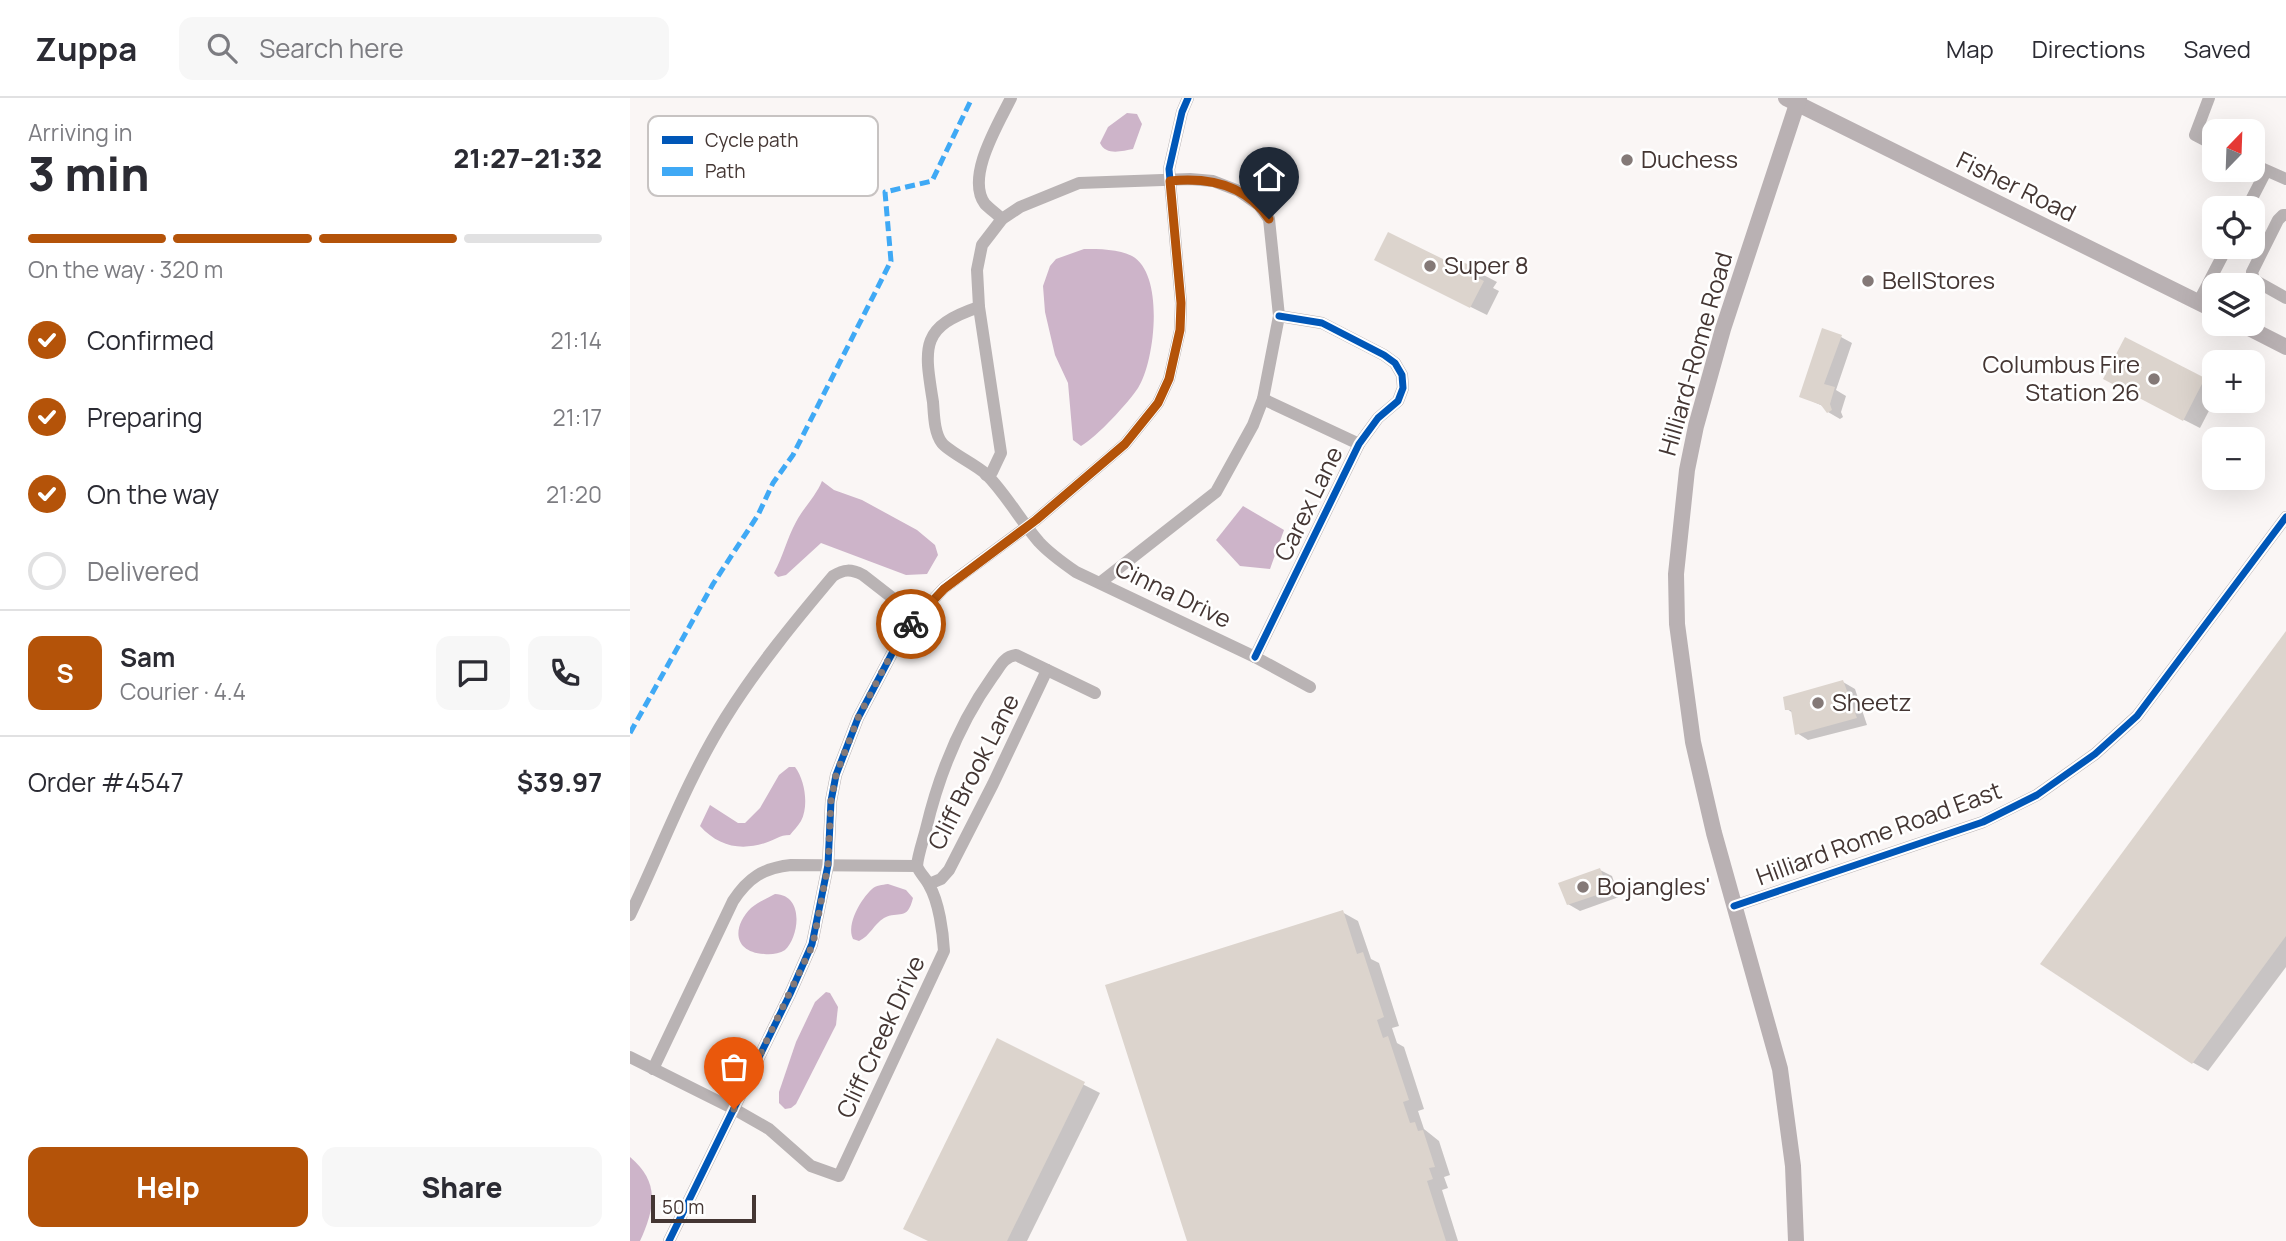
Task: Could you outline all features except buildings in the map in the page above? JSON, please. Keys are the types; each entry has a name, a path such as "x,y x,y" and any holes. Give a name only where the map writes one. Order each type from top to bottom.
{"main road":[{"name":"Fisher Road","path":"1796,100 2202,305"},
{"name":"Hilliard-Rome Road","path":"1796,100 1723,329 1696,426 1687,470 1676,575 1677,624 1693,741 1734,905 1780,1069 1793,1166 1796,1241"},
{"path":"2264,336 2286,347"}],"street":[{"path":"1002,219 984,202 979,183 981,160 1011,98"},
{"path":"669,1241 813,944 828,865 831,801 836,775 858,718 897,643 916,617 944,589 1027,526 1125,444 1158,403 1169,379 1180,330 1181,303 1169,169 1182,112 1188,98"},
{"path":"2202,139 2195,135 2209,98"},
{"path":"2253,196 2266,171 2286,179"},
{"path":"986,474 992,472 1001,453 976,270 982,245 1002,219 1020,207 1079,183 1190,179 1213,181 1239,191 1259,205 1269,219 1279,316 1263,399 1253,425 1216,492 1101,583"},
{"path":"2286,215 2278,220 2252,272 2253,280 2286,298"},
{"path":"2198,303 2221,259"},
{"name":"Cinna Drive","path":"979,307 951,317 932,335 926,361 937,430 942,442 986,474 1054,557 1076,572 1255,657 1310,687"},
{"name":"Carex Lane","path":"1255,657 1359,444 1378,418 1398,401 1403,388 1402,375 1395,363 1384,355 1322,323 1279,316"},
{"path":"1263,399 1277,403 1359,444"},
{"name":"Hilliard Rome Road East","path":"1734,905 1983,822 2037,795 2062,778 2095,754 2137,716 2286,517"},
{"path":"630,915 690,786 725,719 775,644 833,576 842,570 853,570 916,617"},
{"path":"653,1069 733,901 742,887 755,875 770,867 791,864 917,866 934,795 955,739 1004,659 1016,655 1095,692"},
{"name":"Cliff Brook Lane","path":"929,884 941,879 949,870 1047,670"},
{"name":"Cliff Creek Drive","path":"734,1109 769,1129 811,1166 839,1176 944,951 943,930 929,884 917,866"},
{"path":"630,1057 734,1109"}],"shaded area":[{"path":"1127,113 1137,114 1142,124 1133,149 1115,152 1106,150 1100,143 1108,127"},
{"path":"1084,249 1121,252 1132,256 1142,266 1149,281 1154,319 1149,359 1138,388 1112,419 1081,446 1073,440 1068,383 1055,355 1045,312 1043,286 1050,266 1056,259"},
{"path":"822,481 834,490 862,500 917,530 935,545 938,555 927,574 906,575 821,543 786,575 778,577 774,573 793,528"},
{"path":"1243,506 1284,530 1270,569 1240,566 1216,540"},
{"path":"789,767 795,767 798,772 805,801 801,821 790,835 747,847 722,842 700,826 710,805 738,823 745,823 760,808 779,775"},
{"path":"888,884 906,890 913,898 908,910 884,918 859,941 853,939 851,926 859,905 874,888"},
{"path":"775,894 785,896 795,909 796,927 790,944 785,950 769,954 746,949 739,937 745,915 751,908"},
{"path":"826,992 830,993 838,1007 836,1025 796,1104 785,1109 779,1103 779,1092 796,1042 815,1002"},
{"path":"630,1157 646,1176 652,1196 649,1217 640,1241 630,1241"}],"marked path":[{"path":"630,733 713,584 758,515 773,483 793,455 891,261 885,192 932,181 972,98"}],"cycle path":[{"path":"669,1241 812,944 828,865 831,801 836,775 858,718 897,644 944,588 1036,520 1125,444 1158,403 1169,379 1180,330 1181,303 1169,169 1182,112 1188,98"},
{"path":"1255,657 1359,444 1378,418 1398,401 1403,388 1402,375 1395,363 1384,355 1322,323 1279,316"},
{"path":"1734,906 1983,822 2037,795 2095,754 2137,716 2286,517"}],"way so far":[{"path":"734,1109 813,944 828,865 828,829 836,775 858,718 897,643 911,624"}],"place":[{"name":"Duchess","path":"1627,160"},
{"name":"Super 8","path":"1430,266"},
{"name":"BellStores","path":"1868,281"},
{"name":"Columbus Fire Station 26","path":"2154,379"},
{"name":"Sheetz","path":"1818,703"},
{"name":"Bojangles'","path":"1583,887"}],"route":[{"path":"911,624 944,589 1036,520 1125,444 1158,403 1169,379 1180,330 1181,303 1170,181 1213,181 1239,191 1259,205 1269,219"}]}
